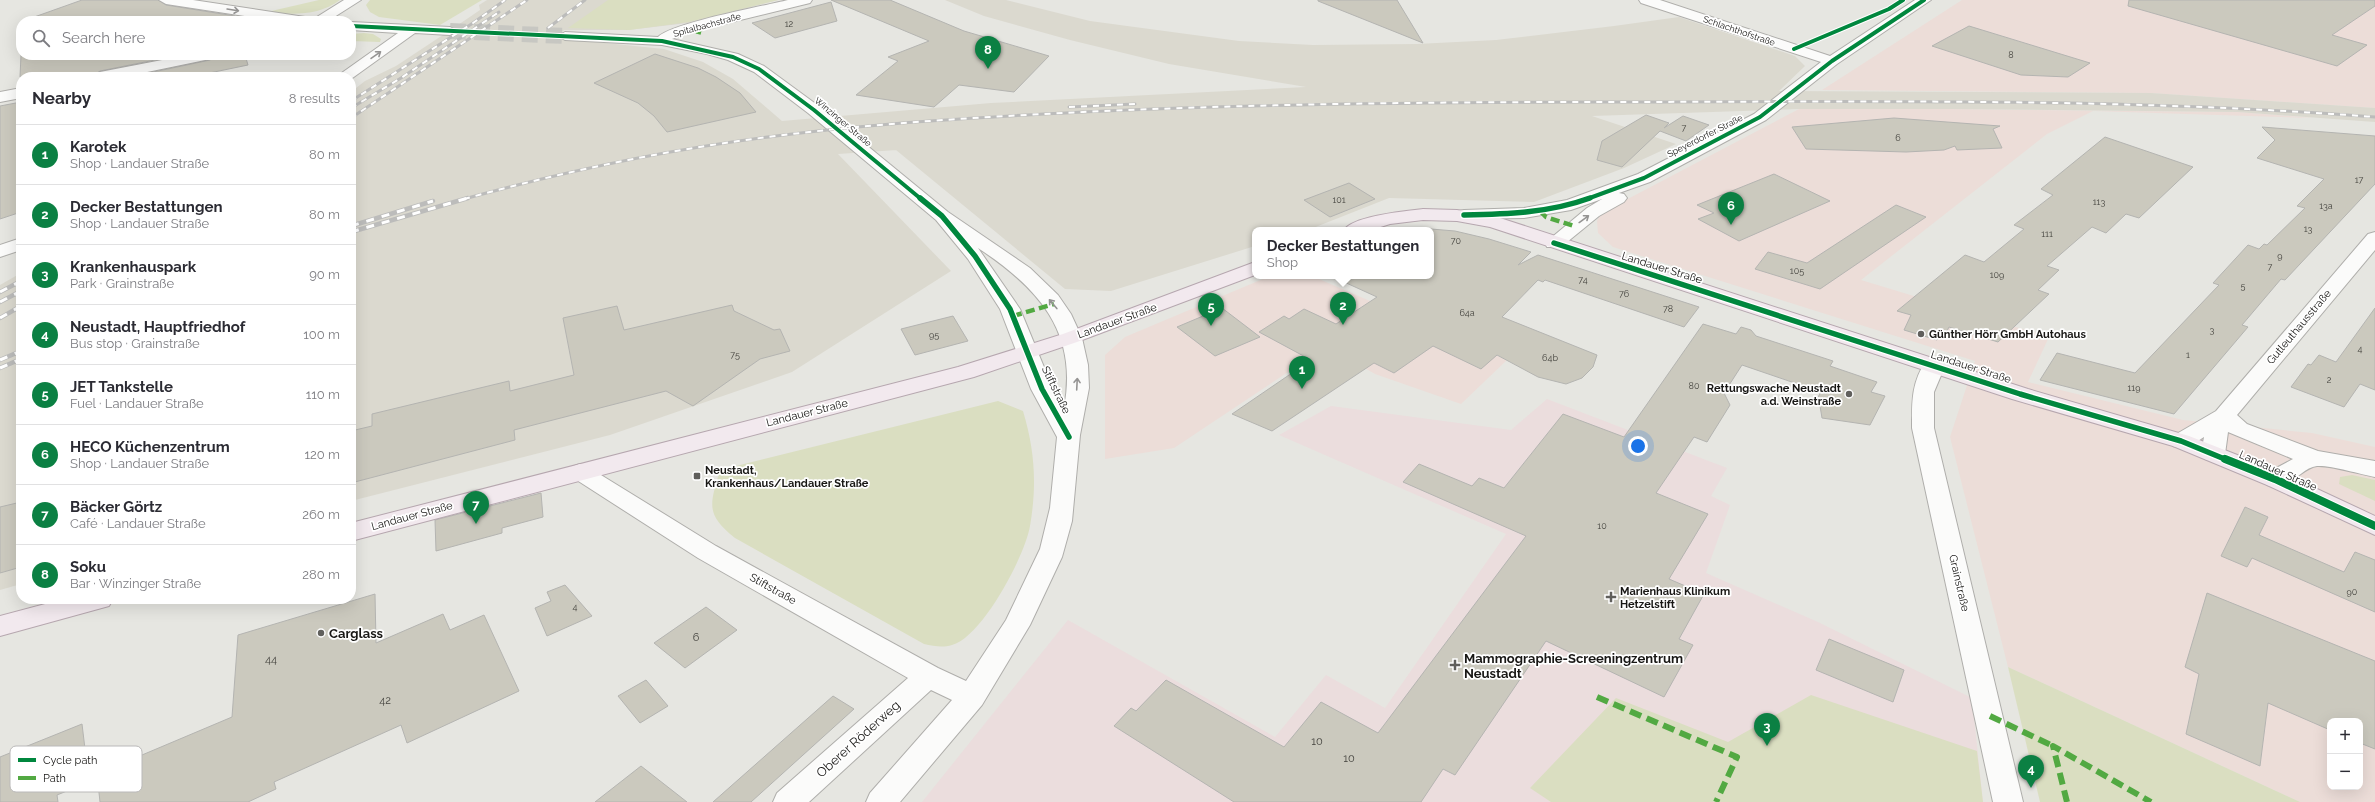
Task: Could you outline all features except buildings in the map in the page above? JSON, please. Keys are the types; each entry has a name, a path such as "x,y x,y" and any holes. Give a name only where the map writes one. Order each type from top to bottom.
{"main road":[{"name":"Landauer Straße","path":"1363,227 1395,217 1432,213 1464,215 1512,228 1554,243 1934,366 2181,441 2275,479 2375,526"},
{"name":"Landauer Straße","path":"356,531 906,388 1070,338 1252,269"},
{"path":"0,626 81,604"}],"street":[{"path":"166,0 272,16"},
{"path":"327,16 354,0"},
{"name":"Spitalbachstraße","path":"662,41 687,38 768,9 805,0"},
{"name":"Schlachthofstraße","path":"1646,0 1832,61"},
{"name":"Speyerdorfer Straße","path":"1464,215 1524,212 1571,205 1644,178 1760,117 1832,61 1924,0"},
{"path":"342,8 342,16"},
{"path":"356,23 371,27"},
{"path":"356,26 450,31"},
{"path":"351,72 412,29"},
{"name":"Winzinger Straße","path":"565,36 662,41 709,50 733,57 759,69 814,110 942,216 993,281 1014,316 1028,352"},
{"path":"125,72 185,60"},
{"path":"0,97 16,94"},
{"path":"1554,243 1593,212 1624,195 1644,178"},
{"name":"Stiftstraße","path":"881,802 936,742 972,697 1020,620 1045,568 1057,534 1064,492 1069,437 1078,382 1070,338 1061,314 1036,286 1009,261 942,216"},
{"name":"Gutleuthausstraße","path":"2224,416 2375,238"},
{"path":"0,251 16,246"},
{"name":"Stiftstraße","path":"1028,352 1042,389 1069,437"},
{"name":"Grainstraße","path":"1934,366 1923,392 1923,428 2008,802"},
{"path":"2181,441 2224,416"},
{"path":"2213,454 2216,434 2224,416"},
{"path":"2224,416 2239,429 2313,458 2375,469"},
{"path":"2275,479 2313,458"},
{"name":"Stiftstraße","path":"580,472 707,552 928,676 972,697"},
{"name":"Oberer Röderweg","path":"788,802 928,676"}],"shaded area":[{"path":"487,0 778,0 688,23 628,30 564,30 557,38 664,49 703,62 733,79 782,121 991,103 1306,87 1169,64 1070,40 984,16 945,0 1006,0 1090,21 1239,41 1313,45 1417,44 1496,40 1679,17 1795,56 1805,66 1779,91 2151,93 2375,108 2375,122 2238,112 1951,109 1799,109 1592,116 1676,144 1624,168 1534,202 1389,198 1316,227 1252,227 1252,247 1111,291 1065,289 896,150 838,154 951,271 792,372 610,435 356,500 356,88 365,81 396,66 458,25 480,10 479,5"},
{"path":"1962,0 2375,0 2375,108 2151,93 1822,90"},
{"path":"1799,109 1951,109 2238,112 2313,118 2093,111 2047,134 1861,280 2049,337 2028,382 2183,420 2312,433 2375,447 2375,802 2300,802 2008,667 1950,437 1975,361 1613,247 1598,233 1597,221 1601,213"},
{"path":"16,276 16,585 0,590 0,285"},
{"path":"1263,279 1319,279 1507,360 1461,404 1375,374 1327,346 1174,448 1105,459 1105,355 1125,337"},
{"name":"Marienhaus Klinikum Hetzelstift","path":"1547,399 1727,468 1711,496 1730,505 1706,573 1818,622 1972,698 1983,802 922,802 1068,620 1275,737 1326,675 1385,708 1506,534 1279,435 1331,406 1511,430"}],"green space":[{"path":"319,0 340,0 314,12 286,14 267,12"},
{"path":"370,0 482,0 440,25 379,17 370,12 366,5"},
{"path":"608,0 778,0 689,22 629,30 568,28"},
{"path":"356,34 373,34 381,39 380,42 356,41"},
{"path":"998,401 1023,411 1027,426 1034,468 1034,496 1030,526 1020,556 1011,575 989,612 964,639 952,645 941,647 924,644 735,538 725,530 714,515 712,501 720,470"},
{"path":"2352,475 2375,480 2375,501 2339,484 2340,477"},
{"path":"2008,667 2300,802 2040,802"},
{"path":"1811,695 1977,751 1983,802 1551,802 1530,788 1616,698 1728,742"}],"tunnel":[{"path":"450,31 565,36"}],"railway":[{"path":"356,98 473,23 505,0"},
{"path":"356,115 527,0"},
{"path":"548,28 585,0"},
{"path":"356,105 401,78 499,12"},
{"path":"464,199 580,170 658,154 737,141 814,131 891,124 1083,112 1275,105 1403,103 1887,101 2082,103 2180,106 2375,117"},
{"path":"1069,107 1135,104"},
{"path":"356,231 468,198"},
{"path":"356,224 433,201"},
{"path":"0,292 16,284"},
{"path":"0,302 16,294"},
{"path":"0,318 16,309"},
{"path":"0,360 16,353"},
{"path":"0,368 16,361"}],"marked path":[{"path":"686,29 701,33"},
{"path":"1540,211 1546,217 1574,226"},
{"path":"1013,316 1054,304"},
{"path":"1597,697 1737,757 1716,802"},
{"path":"1990,716 2053,746"},
{"path":"2067,802 2053,746 2151,802"}],"cycle path":[{"path":"1794,49 1889,9 1903,0"},
{"path":"1464,215 1524,213 1571,205 1644,178 1760,117 1832,61 1924,0"},
{"path":"356,26 662,41 709,50 733,57 759,69 814,110 942,216 975,256 1010,309 1042,389 1069,437"},
{"path":"1554,243 2020,394 2181,441 2275,479 2375,526"}],"place":[{"name":"Soku","path":"988,69"},
{"name":"HECO Küchenzentrum","path":"1731,225"},
{"name":"Decker Bestattungen","path":"1343,325"},
{"name":"JET Tankstelle","path":"1211,326"},
{"name":"Günther Hörr GmbH Autohaus","path":"1921,334"},
{"name":"Karotek","path":"1302,389"},
{"name":"Rettungswache Neustadt a.d. Weinstraße","path":"1849,394"},
{"name":"Neustadt, Krankenhaus/Landauer Straße","path":"697,476"},
{"name":"Bäcker Görtz","path":"476,524"},
{"name":"Marienhaus Klinikum Hetzelstift","path":"1611,597"},
{"name":"Carglass","path":"321,633"},
{"name":"Mammographie-Screeningzentrum Neustadt","path":"1455,665"},
{"name":"Krankenhauspark","path":"1767,746"},
{"name":"Neustadt, Hauptfriedhof","path":"2031,788"}]}
